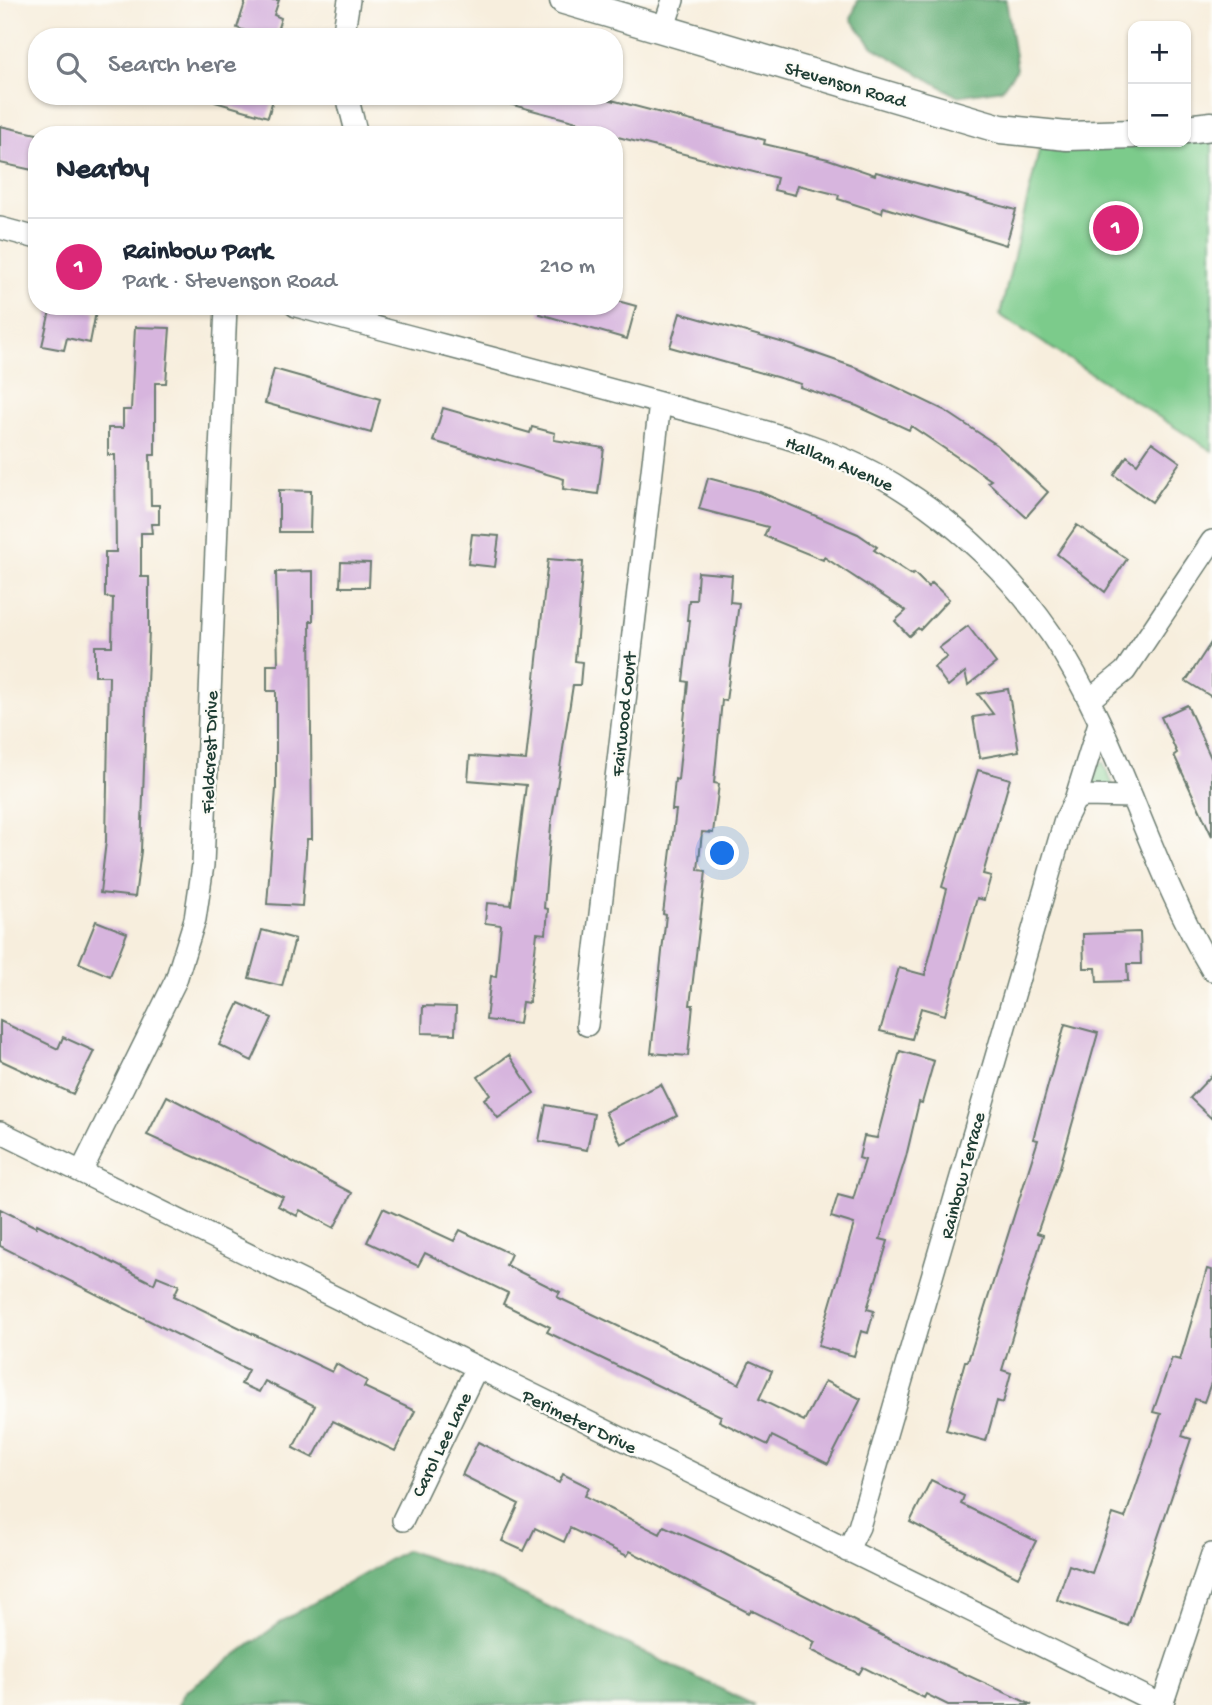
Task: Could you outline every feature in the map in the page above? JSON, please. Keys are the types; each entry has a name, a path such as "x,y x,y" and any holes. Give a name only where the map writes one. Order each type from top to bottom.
{"main road":[{"name":"Stevenson Road","path":"564,0 1001,129 1067,136 1128,134"},
{"path":"1191,129 1212,127"}],"street":[{"path":"344,28 349,0"},
{"path":"663,30 673,0"},
{"path":"349,105 355,126"},
{"path":"0,228 28,236"},
{"name":"Fieldcrest Drive","path":"81,1172 176,980 195,919 203,865 226,315"},
{"name":"Hallam Avenue","path":"363,315 796,440 903,489 961,534 1016,588 1049,632 1089,700 1182,914 1212,970"},
{"name":"Fairwood Court","path":"587,1025 637,573 660,402"},
{"path":"1089,700 1125,671 1212,541"},
{"name":"Rainbow Terrace","path":"847,1550 859,1527 1061,833 1075,800 1099,723"},
{"path":"1075,800 1084,796 1132,797"},
{"name":"Perimeter Drive","path":"0,1132 1162,1705"},
{"name":"Carol Lee Lane","path":"403,1520 476,1368"},
{"path":"1162,1705 1212,1554"}],"green space":[{"path":"858,0 1006,0 1017,69 1002,89 957,96 873,47 851,19"},
{"path":"1212,126 1212,451 1000,315 1043,134 1128,142 1128,147 1191,147 1191,139"},
{"path":"1103,762 1113,785 1091,788 1099,764"},
{"path":"406,1550 497,1582 754,1705 178,1705 185,1692 284,1620"}],"building":[{"path":"246,0 279,0 274,15 281,18 278,28 237,28"},
{"path":"623,103 765,140 764,144 828,159 875,175 876,172 1016,210 1006,245 883,207 882,213 838,199 839,195 798,185 795,195 774,190 777,178 623,138 623,126 588,125 513,105"},
{"path":"226,105 271,105 268,117"},
{"path":"0,126 28,132 28,169 0,163"},
{"path":"623,302 636,306 627,339 543,315 623,315"},
{"path":"680,313 791,345 857,368 944,410 997,445 1048,492 1026,517 988,482 991,480 911,426 909,430 857,406 800,387 801,384 670,347"},
{"path":"49,315 95,315 90,343 67,338 64,350 42,346"},
{"path":"135,327 170,328 166,383 155,383 155,455 150,455 151,505 159,505 159,524 151,524 152,533 141,533 141,577 149,577 149,629 141,851 135,897 100,893 106,841 109,676 95,676 95,646 112,646 113,598 105,597 105,552 116,552 115,455 108,455 108,428 123,428 123,410 131,410"},
{"path":"274,369 380,399 371,433 265,403"},
{"path":"443,408 530,433 532,427 555,433 554,440 604,448 598,494 563,489 564,479 433,441"},
{"path":"1152,442 1180,462 1152,502 1114,475 1127,456 1137,464"},
{"path":"708,478 760,492 858,534 877,547 874,550 912,575 914,573 928,587 932,583 949,599 920,630 918,628 909,636 895,621 906,611 824,557 823,560 764,536 768,527 699,509"},
{"path":"279,490 311,491 310,532 279,532"},
{"path":"1077,525 1127,559 1105,592 1057,554"},
{"path":"472,534 499,536 495,567 468,564"},
{"path":"548,559 583,562 575,661 582,662 580,685 573,685 551,825 544,908 548,909 546,934 537,933 529,1003 522,1002 519,1024 486,1020 491,976 496,977 501,925 485,923 487,903 511,905 526,785 468,780 470,756 526,760"},
{"path":"341,562 370,563 369,587 340,587"},
{"path":"313,571 313,621 310,621 312,839 307,839 302,906 267,904 276,789 276,691 267,691 267,665 278,665 276,572"},
{"path":"698,572 732,575 730,602 739,603 726,701 722,700 714,783 719,784 713,833 702,832 698,870 706,871 690,1005 693,1005 688,1056 651,1053 666,915 663,914 676,810 672,810 675,779 678,780 688,682 683,681 690,620 687,620 689,600 696,600"},
{"path":"968,626 996,663 968,685 965,672 948,686 934,667 947,657 939,648"},
{"path":"1212,641 1212,697 1186,681"},
{"path":"1008,689 1019,751 980,758 973,717 993,714 978,694"},
{"path":"1187,705 1212,760 1212,836 1174,755 1177,753 1161,717"},
{"path":"978,770 1010,779 983,874 991,876 984,900 977,898 945,1015 921,1008 912,1039 880,1031 899,968 925,975 947,889 942,887"},
{"path":"96,921 127,933 110,976 79,963"},
{"path":"262,930 295,939 282,986 249,978"},
{"path":"1140,932 1141,964 1127,964 1128,981 1097,982 1096,968 1084,968 1083,934"},
{"path":"239,1003 272,1018 252,1061 219,1045"},
{"path":"423,1006 456,1007 455,1034 422,1033"},
{"path":"0,1021 58,1049 63,1037 94,1051 73,1094 0,1060"},
{"path":"1065,1024 1098,1033 1060,1167 1037,1233 1043,1235 1002,1370 1011,1373 1003,1403 997,1401 986,1441 946,1430 965,1361 968,1361 1038,1140 1033,1139"},
{"path":"900,1051 934,1061 922,1103 919,1102 906,1157 880,1239 888,1241 867,1309 874,1311 868,1333 861,1331 854,1356 818,1346 854,1224 831,1217 838,1195 853,1199 865,1160 859,1158 864,1136 877,1138"},
{"path":"509,1055 534,1093 498,1118 484,1099 490,1094 478,1077"},
{"path":"1212,1075 1212,1119 1190,1098"},
{"path":"661,1084 677,1116 621,1144 605,1112"},
{"path":"167,1096 352,1193 334,1228 300,1210 297,1216 278,1206 283,1197 147,1135"},
{"path":"546,1105 594,1114 587,1150 539,1141"},
{"path":"383,1208 454,1241 460,1230 511,1254 506,1265 560,1292 557,1297 739,1384 750,1361 772,1371 759,1399 804,1421 825,1381 861,1399 828,1464 772,1436 768,1445 719,1421 721,1416 547,1332 550,1327 503,1304 508,1293 425,1253 418,1266 367,1242"},
{"path":"0,1209 36,1227 37,1224 154,1284 157,1276 179,1285 174,1296 332,1372 336,1364 367,1381 364,1387 415,1411 395,1451 333,1421 313,1458 293,1448 315,1406 265,1381 259,1392 241,1384 248,1370 0,1246"},
{"path":"1207,1269 1212,1270 1212,1380 1204,1402 1195,1399 1182,1436 1191,1439 1128,1626 1057,1600 1069,1565 1092,1573 1113,1514 1125,1518 1161,1414 1153,1412 1172,1358 1180,1360"},
{"path":"478,1442 559,1483 563,1474 589,1487 585,1496 660,1534 664,1526 719,1551 889,1639 1032,1705 948,1705 926,1694 924,1698 863,1667 859,1674 811,1650 815,1642 751,1610 749,1613 630,1551 627,1556 570,1528 564,1542 535,1528 524,1551 502,1541 519,1504 462,1475"},
{"path":"931,1480 964,1496 961,1504 1036,1541 1018,1577 910,1522"}],"place":[{"name":"Rainbow Park","path":"1116,228"}]}
